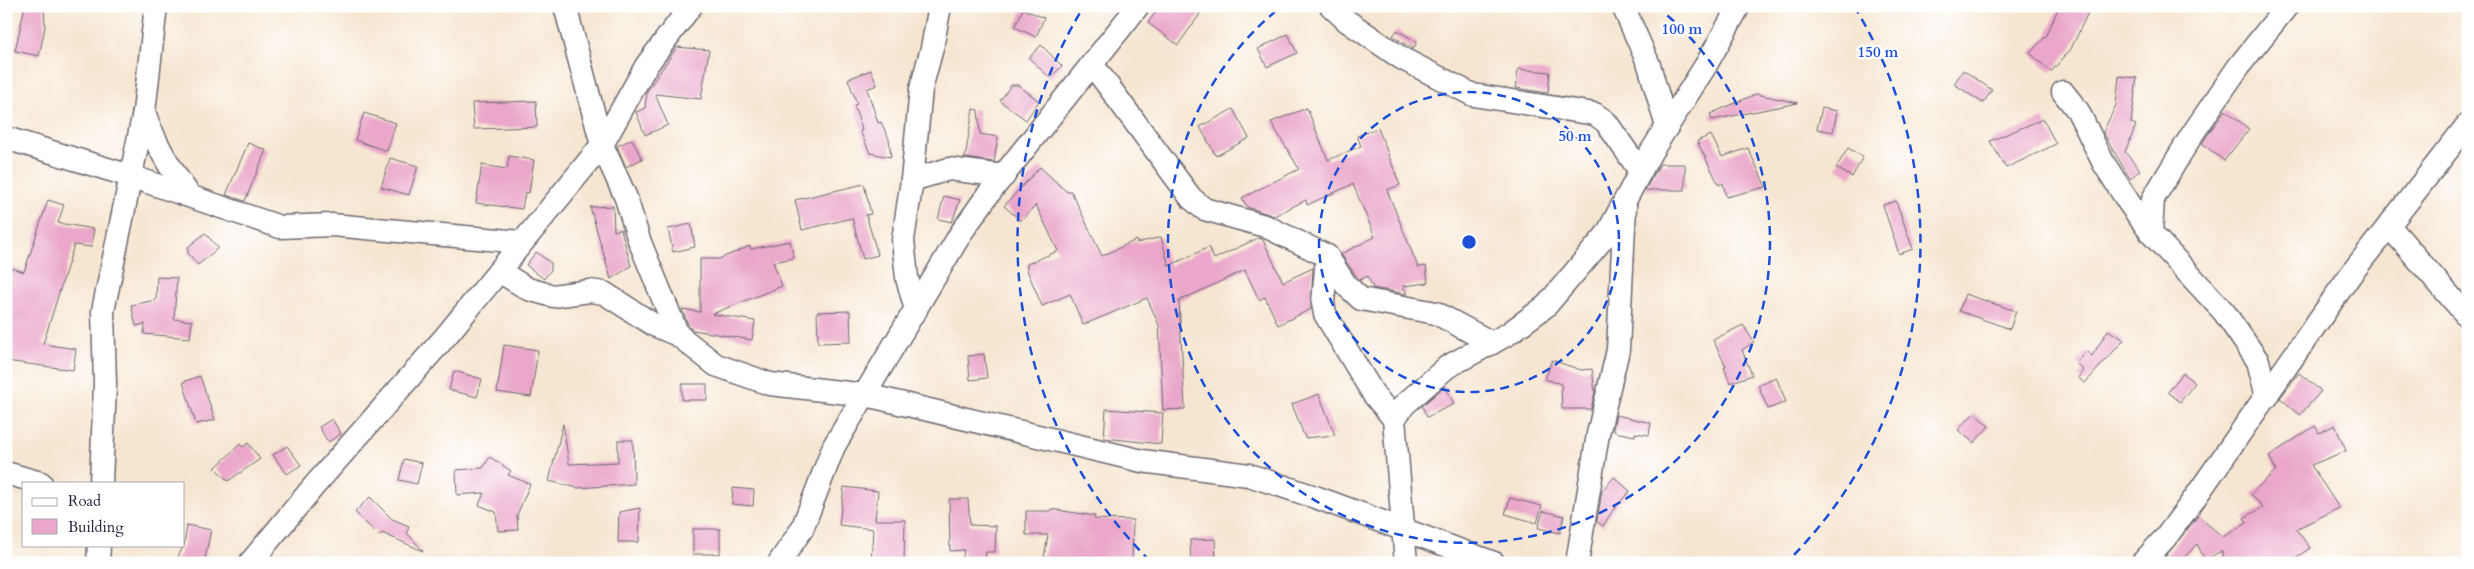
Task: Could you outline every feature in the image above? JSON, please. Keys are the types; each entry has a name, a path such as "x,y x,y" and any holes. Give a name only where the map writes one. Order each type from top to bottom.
{"street":[{"path":"101,482 105,384 103,310 144,112 156,6"},
{"path":"565,6 602,145 626,198 639,240 678,335"},
{"path":"250,563 498,271 602,145 646,66 691,6"},
{"path":"916,310 907,278 903,240 912,180 921,90 940,6"},
{"path":"779,563 802,529 834,446 961,233 1138,6"},
{"path":"1331,6 1347,22 1401,58 1473,95 1595,114 1606,122 1640,171"},
{"path":"1623,6 1649,65 1667,127"},
{"path":"1394,419 1404,405 1447,367 1492,342 1546,306 1607,234 1640,171 1739,6"},
{"path":"2151,233 2153,199 2193,133 2239,66 2287,6"},
{"path":"1092,64 1191,198 1204,210 1265,226 1326,256 1346,285 1361,299 1436,313 1492,342"},
{"path":"2063,92 2078,111 2103,162 2129,203 2151,233 2224,312 2258,361 2267,397"},
{"path":"144,112 152,136 169,168 190,196"},
{"path":"2142,563 2192,502 2351,274 2468,124"},
{"path":"6,138 130,176 280,227 332,225 522,242"},
{"path":"916,142 948,169"},
{"path":"912,180 948,169 1004,176"},
{"path":"2129,203 2153,199"},
{"path":"1577,563 1598,434 1618,350 1625,200"},
{"path":"2389,226 2468,317"},
{"path":"1326,256 1323,303 1325,314 1374,395 1394,419 1406,563"},
{"path":"498,271 528,289 553,296 590,292 604,293 654,325 678,335 716,365 770,384 866,395 1142,461 1249,475 1318,498 1494,563"},
{"path":"2258,361 2293,358"},
{"path":"6,473 38,482"},
{"path":"98,563 99,546"}],"building":[{"path":"25,6 44,6 45,27 39,56 15,51"},
{"path":"1160,6 1189,6 1200,14 1178,45 1148,23"},
{"path":"2059,6 2091,6 2071,49 2051,72 2030,53 2047,35"},
{"path":"1023,9 1044,18 1036,37 1015,27"},
{"path":"1397,30 1417,42 1413,49 1393,36"},
{"path":"1288,34 1297,53 1267,67 1258,49"},
{"path":"1041,45 1062,66 1050,78 1029,58"},
{"path":"677,47 709,50 701,99 655,94 668,125 645,135 636,112 645,108 647,91"},
{"path":"1518,69 1550,72 1548,93 1516,88"},
{"path":"871,70 877,85 867,89 878,123 881,122 889,139 891,157 870,153 860,131 862,130 854,105 857,104 848,79"},
{"path":"1963,70 1992,90 1983,103 1954,84"},
{"path":"2119,76 2137,78 2131,123 2136,125 2125,152 2140,170 2130,179 2103,132 2116,105"},
{"path":"1011,85 1018,85 1039,101 1026,120 1000,101"},
{"path":"1756,94 1798,103 1712,120 1710,114"},
{"path":"536,101 537,127 474,129 472,103"},
{"path":"1307,108 1328,160 1361,146 1357,136 1378,128 1400,185 1387,190 1418,267 1426,266 1428,283 1403,286 1407,294 1373,288 1367,276 1360,280 1356,276 1341,254 1375,237 1353,184 1307,205 1306,200 1274,216 1247,207 1242,198 1299,169 1271,122"},
{"path":"1822,108 1837,111 1833,132 1817,129"},
{"path":"973,109 978,110 980,134 998,137 994,162 965,158"},
{"path":"1233,109 1249,138 1216,156 1200,127"},
{"path":"2225,110 2249,129 2224,161 2202,143"},
{"path":"364,113 396,123 387,151 355,140"},
{"path":"2043,119 2056,144 2006,168 1990,141"},
{"path":"1711,135 1722,157 1748,148 1766,187 1726,197 1723,183 1719,185 1697,141"},
{"path":"632,139 642,159 626,167 617,146"},
{"path":"248,143 266,150 245,201 226,195"},
{"path":"1848,148 1863,157 1852,177 1836,168"},
{"path":"509,156 534,160 529,193 525,192 522,209 476,203 482,165 507,169"},
{"path":"390,158 418,166 409,195 381,187"},
{"path":"1660,164 1685,164 1685,190 1645,190"},
{"path":"1040,167 1067,192 1071,191 1102,256 1136,240 1137,243 1161,237 1169,266 1209,247 1214,259 1258,238 1263,240 1283,282 1313,268 1311,309 1278,325 1265,297 1259,300 1245,270 1179,301 1185,409 1163,410 1159,325 1147,298 1083,325 1070,294 1042,306 1027,270 1027,264 1058,251 1036,205 1021,221 1004,206"},
{"path":"864,184 871,214 866,215 878,255 863,259 852,218 802,230 795,200"},
{"path":"944,196 960,200 952,222 938,219"},
{"path":"48,200 64,205 58,223 94,229 91,247 74,245 43,344 76,349 73,370 6,361 6,266 24,272"},
{"path":"1896,201 1913,249 1899,254 1883,205"},
{"path":"613,206 614,231 621,229 631,266 611,279 590,207"},
{"path":"691,224 695,247 673,252 668,229"},
{"path":"205,233 218,248 198,265 188,253 188,247"},
{"path":"790,241 794,258 773,262 782,286 712,314 755,321 752,340 693,330 689,327 682,309 700,312 700,259 719,259 750,246 751,249"},
{"path":"536,252 551,263 551,270 544,279 526,265"},
{"path":"157,277 177,278 174,319 192,321 190,338 144,334 145,324 136,326 131,305 156,300"},
{"path":"1965,294 2016,311 2010,329 1959,311"},
{"path":"850,311 851,342 818,343 817,312"},
{"path":"1743,325 1754,342 1742,350 1752,375 1730,383 1724,367 1726,366 1713,340"},
{"path":"2108,330 2124,340 2085,383 2078,378 2083,370 2076,363 2086,351 2092,356"},
{"path":"504,345 538,350 531,397 497,392"},
{"path":"984,354 987,378 970,380 968,356"},
{"path":"1552,360 1581,370 1592,369 1595,392 1591,409 1562,409 1561,384 1545,379"},
{"path":"454,371 482,379 477,397 449,390"},
{"path":"2183,373 2195,383 2180,402 2168,392"},
{"path":"2299,373 2321,391 2300,415 2280,398"},
{"path":"200,376 215,420 196,424 183,382"},
{"path":"1776,377 1786,402 1768,409 1758,385"},
{"path":"682,384 707,384 707,400 682,400"},
{"path":"1445,386 1454,404 1427,417 1422,406"},
{"path":"1319,394 1335,435 1305,438 1292,404"},
{"path":"1106,409 1163,413 1161,444 1104,438"},
{"path":"1974,413 1989,426 1974,443 1958,430"},
{"path":"1616,415 1651,423 1649,435 1635,433 1635,436 1615,432 1613,429"},
{"path":"332,419 341,434 328,442 319,427"},
{"path":"563,424 569,464 618,462 618,440 633,440 634,484 578,488 549,481"},
{"path":"2335,425 2346,451 2311,465 2339,508 2296,529 2310,548 2288,563 2227,563 2221,551 2205,560 2197,544 2179,563 2160,563 2198,516 2223,537 2247,523 2244,518 2263,507 2251,494 2276,470 2269,456 2315,426 2319,433"},
{"path":"248,443 260,459 228,481 215,468 240,444 243,447"},
{"path":"287,446 301,465 287,474 273,455"},
{"path":"490,457 511,471 508,475 530,484 517,515 518,530 498,531 496,512 479,505 484,493 457,495 456,470 483,468"},
{"path":"404,459 422,463 417,484 399,480"},
{"path":"1614,477 1630,491 1613,510 1603,526 1597,522 1602,491"},
{"path":"844,487 878,491 875,520 905,520 904,563 871,563 873,529 839,525"},
{"path":"733,488 754,490 753,506 732,504"},
{"path":"370,497 392,519 409,526 407,533 423,551 382,533 379,536 355,512"},
{"path":"1510,498 1542,506 1537,523 1505,514"},
{"path":"949,499 968,499 970,525 996,526 995,552 986,552 984,563 962,563 964,550 950,551"},
{"path":"640,508 639,542 618,542 619,512"},
{"path":"1051,509 1095,516 1094,519 1133,520 1132,563 1082,563 1044,557 1048,535 1026,535 1026,511 1051,511"},
{"path":"1543,511 1564,516 1560,533 1538,528"},
{"path":"187,525 211,530 204,563 175,563 185,546"},
{"path":"693,529 720,529 720,554 693,554"},
{"path":"1215,539 1216,563 1191,563 1190,540"}]}
